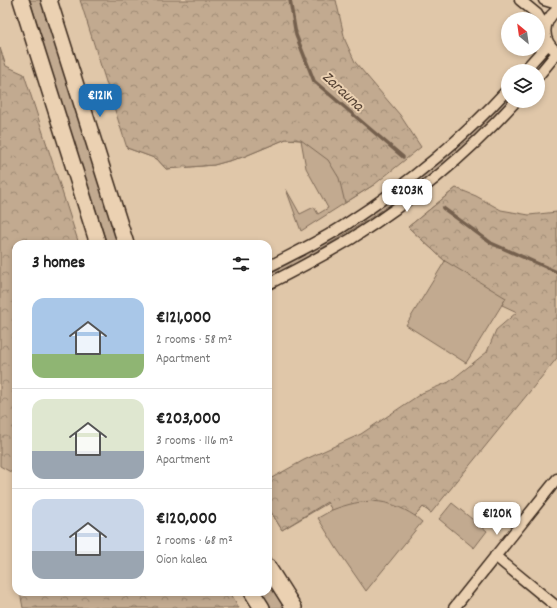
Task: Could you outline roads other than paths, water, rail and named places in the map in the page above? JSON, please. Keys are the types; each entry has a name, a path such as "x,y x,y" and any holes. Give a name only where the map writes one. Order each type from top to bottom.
{"main road":[{"path":"21,0 97,240"},
{"path":"49,0 125,240"},
{"path":"272,573 294,608"},
{"path":"254,596 262,608"}],"street":[{"path":"520,0 535,12"},
{"path":"544,0 557,4"},
{"path":"545,27 549,17 557,10"},
{"path":"545,36 548,44 557,53 545,68"},
{"path":"530,64 548,44"},
{"path":"272,265 347,224 391,193 432,162 501,96"},
{"path":"272,282 351,239 404,202 442,172 479,139 509,108"},
{"path":"454,608 557,479"},
{"path":"495,556 557,607"}],"waterway":[{"name":"Zarauna","path":"290,0 296,35 314,81 403,157"},
{"name":"Zarauna","path":"443,208 491,243 557,272"}]}
